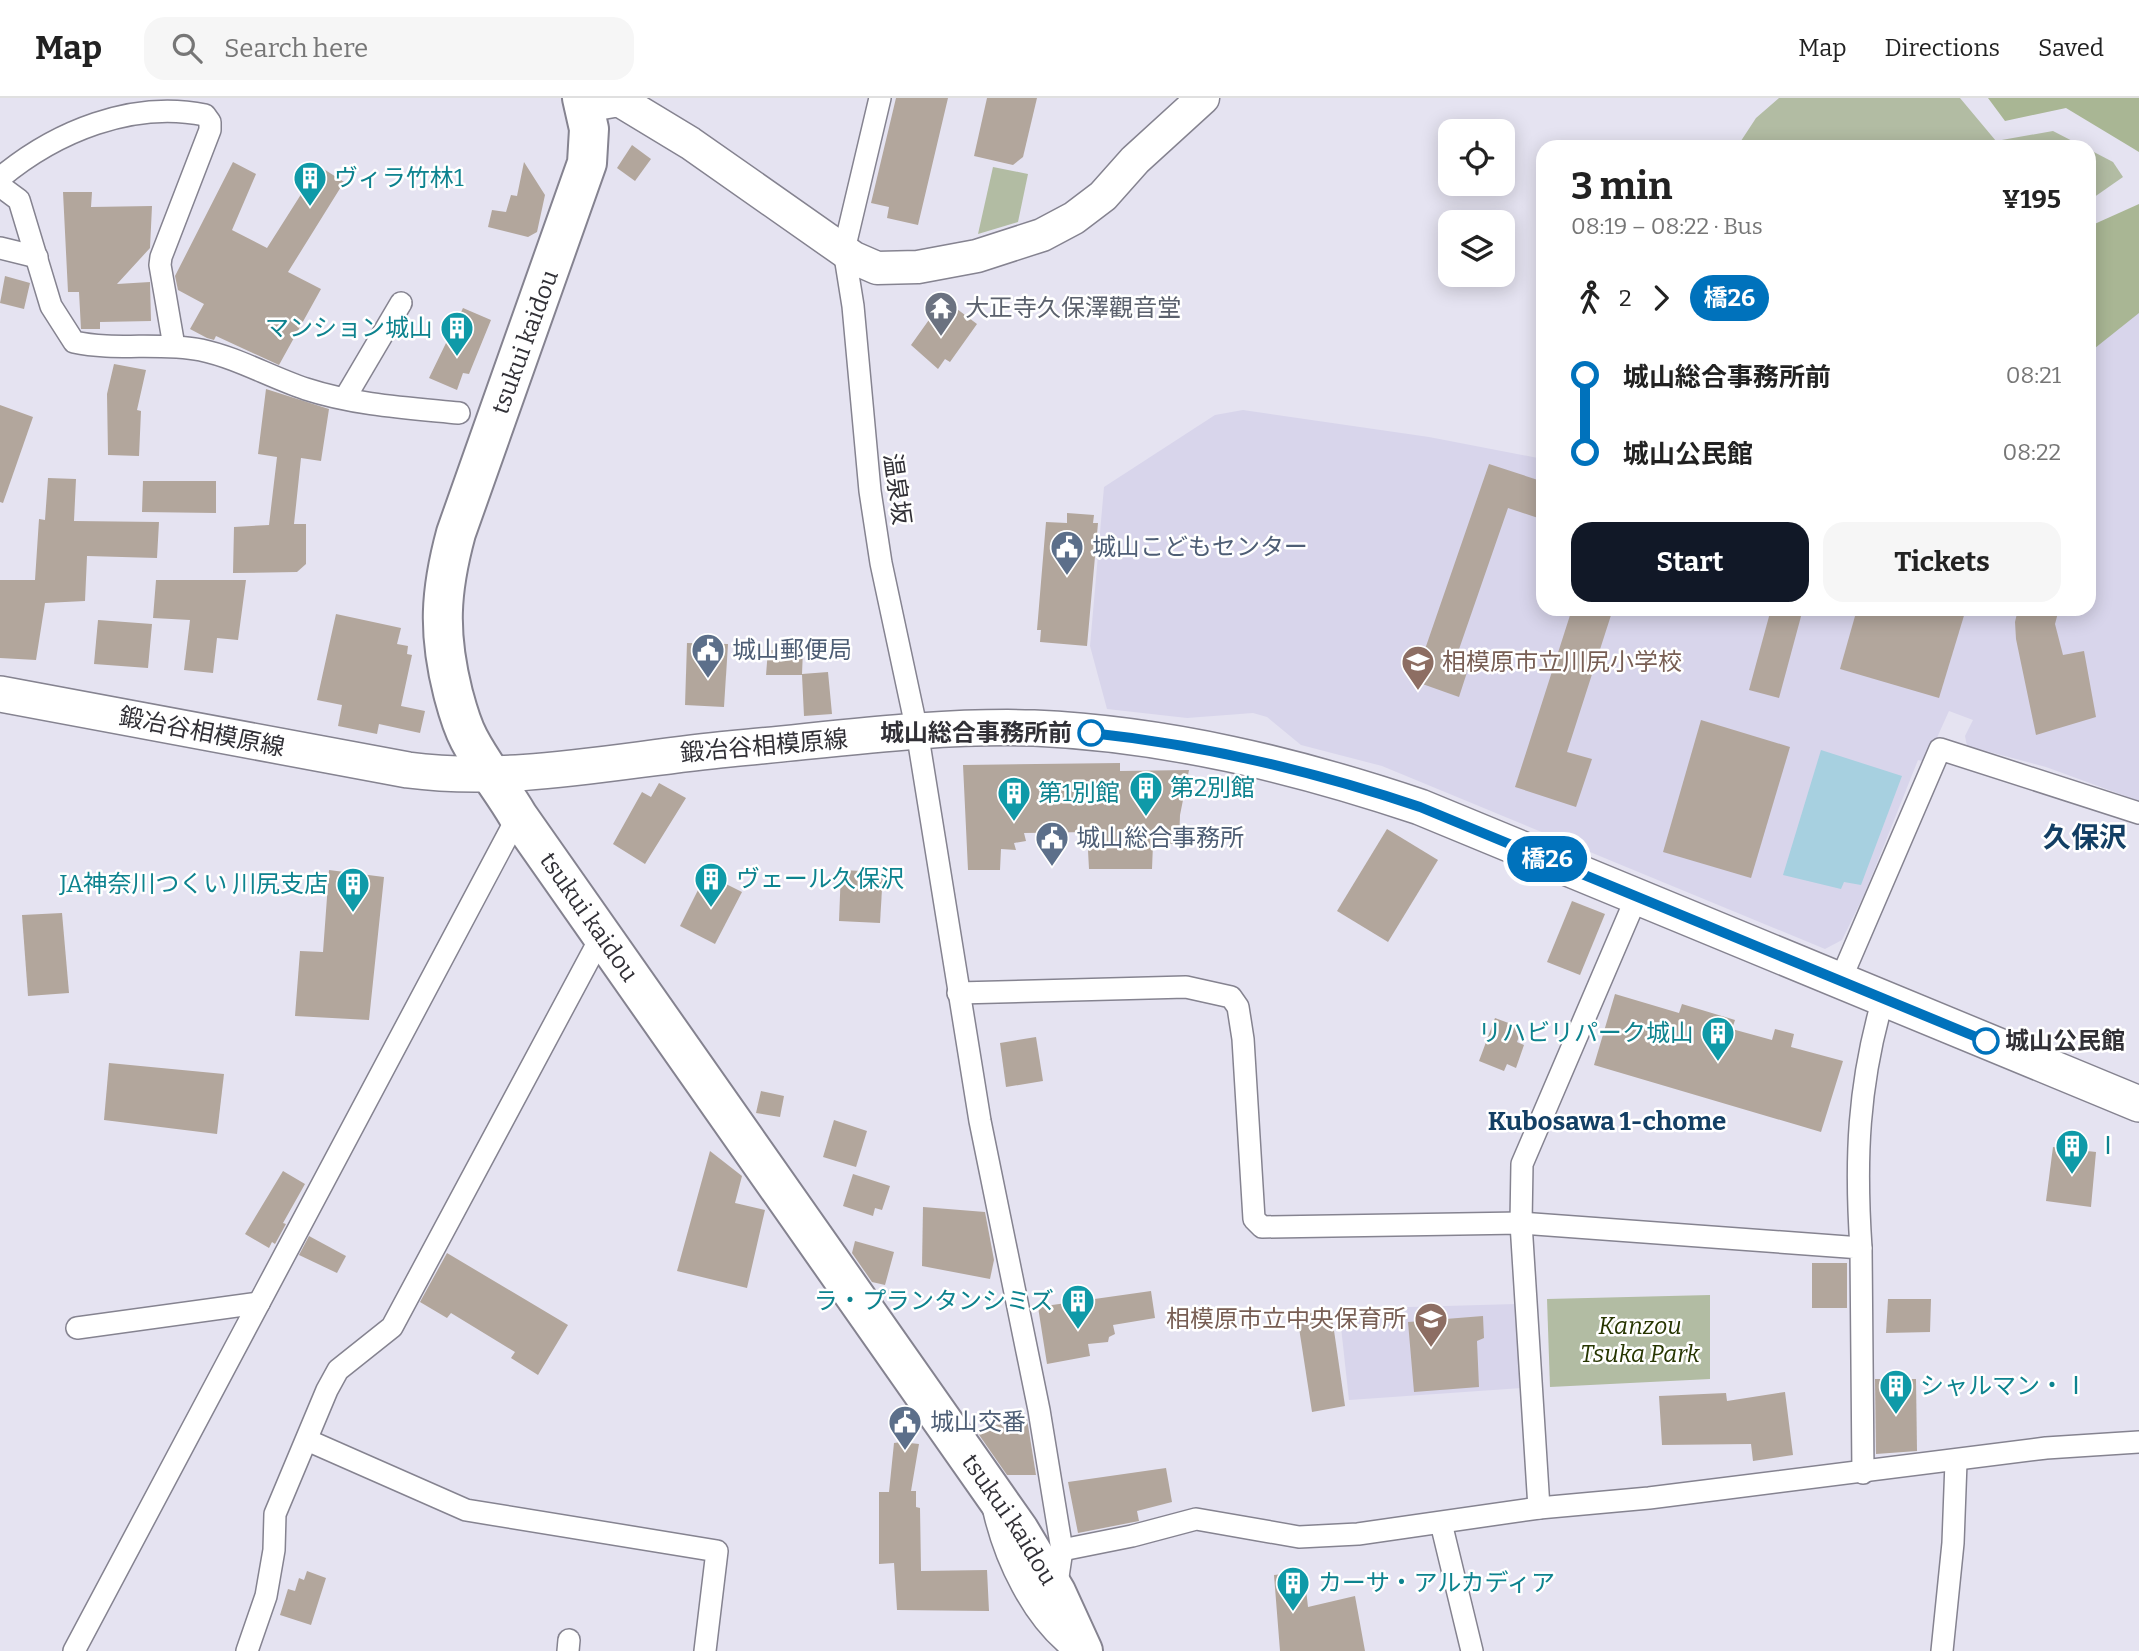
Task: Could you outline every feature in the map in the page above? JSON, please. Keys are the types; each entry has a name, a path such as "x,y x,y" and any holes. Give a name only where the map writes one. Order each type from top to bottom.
{"highway":[{"name":"tsukui kaidou","path":"584,102 589,129 587,163 456,533 441,600 442,642 458,711 467,737 518,816 1019,1530 1056,1592 1083,1651"}],"main road":[{"name":"鍛冶谷相模原線","path":"0,694 408,770 490,774 917,732 974,729 1064,730 1158,740 1340,780 1420,807 2139,1104"}],"street":[{"path":"844,250 880,98"},
{"path":"584,102 619,100 646,114 844,250 871,266 891,269 977,256 1042,235 1074,218 1104,196 1135,160 1203,98"},
{"path":"0,178 46,146 99,121 164,112 205,115 210,122 210,130 160,265 174,346"},
{"path":"0,186 19,200 51,306 74,342 106,346 174,346 220,355 288,383 345,398 459,413"},
{"path":"0,248 37,257"},
{"name":"温泉坂","path":"844,250 853,306 870,491 917,732 980,1121 1039,1410 1062,1550 1056,1592"},
{"path":"345,398 401,303"},
{"path":"1840,981 1940,749 2139,813"},
{"path":"74,1651 518,816"},
{"path":"1539,1508 1521,1223 1521,1164 1637,896"},
{"path":"247,1651 265,1597 274,1549 275,1514 338,1370 392,1327 602,935"},
{"path":"958,993 1186,987 1231,997 1238,1007 1243,1039 1254,1219 1262,1227 1521,1223 1861,1248"},
{"path":"1863,1473 1858,1112 1869,1049 1883,999"},
{"path":"77,1328 259,1303"},
{"path":"307,1440 466,1510 717,1552 705,1651"},
{"path":"1062,1550 1196,1519 1312,1537 1804,1477 1956,1462 2046,1448 2139,1442"},
{"path":"1942,1651 1953,1543 1956,1462"},
{"path":"992,1493 999,1534 1015,1569 1051,1627 1077,1651"},
{"path":"1441,1523 1472,1651"}],"shaded area":[{"name":"相模原市立川尻小学校","path":"2139,276 2139,801 2046,767 1967,746 1965,736 1973,720 1949,711 1926,762 1918,760 1865,893 1842,940 1825,949 1382,766 1301,745 1267,717 1253,713 1187,718 1107,709 1090,646 1104,487 1215,415 1243,410 1429,437 1536,458 1536,616 2096,616 2096,316"},
{"name":"相模原市立中央保育所","path":"1516,1304 1522,1388 1349,1400 1339,1309"}],"green space":[{"path":"1779,98 1960,98 1995,140 1742,140 1756,118"},
{"path":"1988,98 2139,98 2139,152 2066,108 2005,121"},
{"path":"2053,131 2070,140 2002,140"},
{"path":"2096,153 2113,162 2123,177 2096,196"},
{"path":"993,167 1028,174 1018,222 978,234"},
{"path":"2139,204 2139,313 2096,347 2096,223"},
{"name":"Kanzou Tsuka Park","path":"1710,1295 1710,1379 1550,1387 1547,1299"}],"water":[{"path":"1821,750 1902,776 1861,885 1844,882 1841,889 1783,875"}],"building":[{"path":"896,98 948,98 918,225 887,218 889,207 871,203"},
{"path":"987,98 1037,98 1023,157 1013,165 974,156"},
{"path":"632,145 651,159 635,181 617,168"},
{"path":"233,162 256,174 232,230 267,248 319,166 344,182 288,272 321,289 279,365 216,336 214,340 190,329 204,304 178,290 175,276"},
{"path":"524,162 545,195 537,232 528,237 488,227 492,210 506,212 511,195 517,196"},
{"path":"63,192 92,192 91,207 152,206 150,248 117,284 150,282 151,321 100,322 100,329 81,329 79,292 68,292"},
{"path":"5,276 30,283 24,309 0,303"},
{"name":"大正寺久保澤觀音堂","path":"941,303 947,307 949,303 977,324 950,362 945,359 938,369 911,345"},
{"name":"マンション城山","path":"463,308 491,320 469,374 463,373 457,390 429,378"},
{"path":"114,364 146,370 137,410 141,411 139,456 108,455 107,394"},
{"path":"266,389 329,409 321,461 301,458 294,524 306,524 306,564 297,572 233,573 234,527 269,525 277,457 258,454"},
{"path":"0,405 33,417 3,503 0,502"},
{"path":"1489,464 1536,479 1536,517 1508,508 1457,655 1471,660 1459,697 1414,681"},
{"path":"48,478 76,479 74,521 159,522 157,558 87,556 85,601 45,603 36,660 0,658 0,580 35,580 39,519 45,520"},
{"path":"143,481 216,481 216,513 142,512"},
{"name":"城山こどもセンター","path":"1067,513 1094,515 1093,523 1098,523 1087,646 1040,642 1041,630 1037,630 1046,522 1067,523"},
{"path":"156,580 246,580 238,640 217,638 213,673 184,670 190,620 153,618"},
{"path":"336,614 401,628 397,644 408,646 407,654 412,655 401,706 425,711 420,733 379,724 377,734 338,726 342,705 317,700"},
{"path":"1570,616 1611,616 1567,752 1592,759 1576,807 1515,787"},
{"path":"1769,616 1801,616 1779,698 1749,690"},
{"path":"1855,616 1964,616 1939,698 1840,669"},
{"path":"2016,616 2057,616 2055,624 2063,655 2084,651 2096,717 2036,735 2016,639"},
{"path":"98,620 152,624 148,668 94,664"},
{"path":"687,643 728,644 724,707 685,705"},
{"path":"768,650 803,650 802,674 828,672 832,714 804,716 802,675 766,675"},
{"path":"1701,720 1790,747 1751,878 1663,852"},
{"path":"1120,763 1120,771 1189,770 1180,815 1179,844 1153,844 1152,869 1089,869 1087,832 1024,833 1026,841 1014,843 1016,850 1001,849 1000,870 968,870 963,765"},
{"path":"659,783 686,798 645,864 613,844 642,792 651,797"},
{"path":"1387,829 1438,860 1388,942 1337,911"},
{"name":"JA神奈川つくい 川尻支店","path":"329,870 384,877 369,1020 295,1016 300,951 323,952"},
{"path":"841,870 883,872 880,923 839,921"},
{"name":"ヴェール久保沢","path":"706,874 742,892 715,944 680,926"},
{"path":"1572,901 1605,914 1580,975 1547,962"},
{"path":"62,913 69,993 28,996 22,915"},
{"name":"リハビリパーク城山","path":"1615,994 1679,1013 1682,1004 1735,1020 1732,1029 1772,1040 1775,1029 1794,1034 1791,1047 1843,1061 1821,1132 1594,1065"},
{"path":"1495,1018 1522,1028 1517,1042 1524,1045 1516,1068 1507,1064 1504,1071 1479,1061"},
{"path":"1036,1037 1043,1081 1006,1087 1000,1043"},
{"path":"109,1063 224,1074 217,1134 104,1120"},
{"path":"761,1091 784,1096 780,1117 756,1113"},
{"path":"834,1120 867,1131 856,1167 823,1157"},
{"name":"Ⅰ","path":"2053,1147 2096,1152 2091,1207 2046,1201"},
{"path":"710,1151 742,1176 735,1203 765,1210 747,1288 677,1271"},
{"path":"283,1171 305,1184 283,1223 286,1224 275,1244 272,1242 269,1248 245,1234"},
{"path":"853,1174 890,1186 882,1210 875,1208 873,1216 843,1206"},
{"path":"923,1207 985,1212 994,1260 990,1279 922,1266"},
{"path":"309,1236 346,1256 337,1273 299,1255"},
{"path":"855,1241 894,1252 885,1285 872,1282 852,1253"},
{"path":"447,1253 568,1325 538,1375 511,1358 515,1352 451,1313 447,1318 420,1302"},
{"path":"1812,1263 1847,1263 1847,1308 1812,1308"},
{"path":"1151,1291 1155,1318 1113,1325 1115,1334 1109,1337 1108,1342 1088,1344 1090,1356 1047,1364 1038,1307"},
{"path":"1888,1299 1931,1299 1930,1332 1886,1333"},
{"path":"1331,1310 1345,1406 1312,1412 1297,1315"},
{"path":"1483,1316 1484,1338 1477,1341 1479,1387 1414,1392 1408,1322"},
{"name":"シャルマン・Ⅰ","path":"1875,1379 1916,1379 1917,1451 1876,1454"},
{"path":"1785,1392 1793,1455 1753,1461 1751,1444 1662,1445 1659,1396 1726,1393 1727,1401"},
{"path":"1027,1419 1036,1475 1007,1475 975,1429"},
{"path":"894,1443 919,1444 911,1491 916,1491 916,1507 920,1508 921,1571 987,1570 989,1611 897,1610 894,1563 879,1564 879,1492 889,1492"},
{"path":"1166,1468 1172,1502 1137,1511 1139,1521 1078,1533 1068,1482"},
{"path":"307,1571 326,1578 311,1625 280,1615 288,1589 295,1591 299,1578 304,1580"},
{"path":"1304,1572 1308,1607 1355,1596 1365,1651 1280,1651 1274,1575"}],"bus line":[{"name":"橋26","path":"1091,733 1158,740 1258,760 1340,780 1420,807 1986,1041"}],"place":[{"name":"ヴィラ竹林1","path":"310,208"},
{"name":"大正寺久保澤觀音堂","path":"941,338"},
{"name":"マンション城山","path":"457,358"},
{"name":"城山こどもセンター","path":"1067,577"},
{"name":"城山郵便局","path":"708,680"},
{"name":"相模原市立川尻小学校","path":"1418,692"},
{"name":"城山総合事務所前","path":"1091,733"},
{"name":"第2別館","path":"1146,818"},
{"name":"第1別館","path":"1014,823"},
{"name":"城山総合事務所","path":"1052,868"},
{"name":"ヴェール久保沢","path":"711,909"},
{"name":"JA神奈川つくい 川尻支店","path":"353,914"},
{"name":"城山公民館","path":"1986,1041"},
{"name":"リハビリパーク城山","path":"1718,1063"},
{"name":"Ⅰ","path":"2072,1176"},
{"name":"ラ・プランタンシミズ","path":"1078,1331"},
{"name":"相模原市立中央保育所","path":"1431,1349"},
{"name":"シャルマン・Ⅰ","path":"1896,1416"},
{"name":"城山交番","path":"905,1452"},
{"name":"カーサ・アルカディア","path":"1293,1613"}],"district":[{"name":"久保沢","path":"2085,837"},
{"name":"Kubosawa 1-chome","path":"1607,1121"}]}
